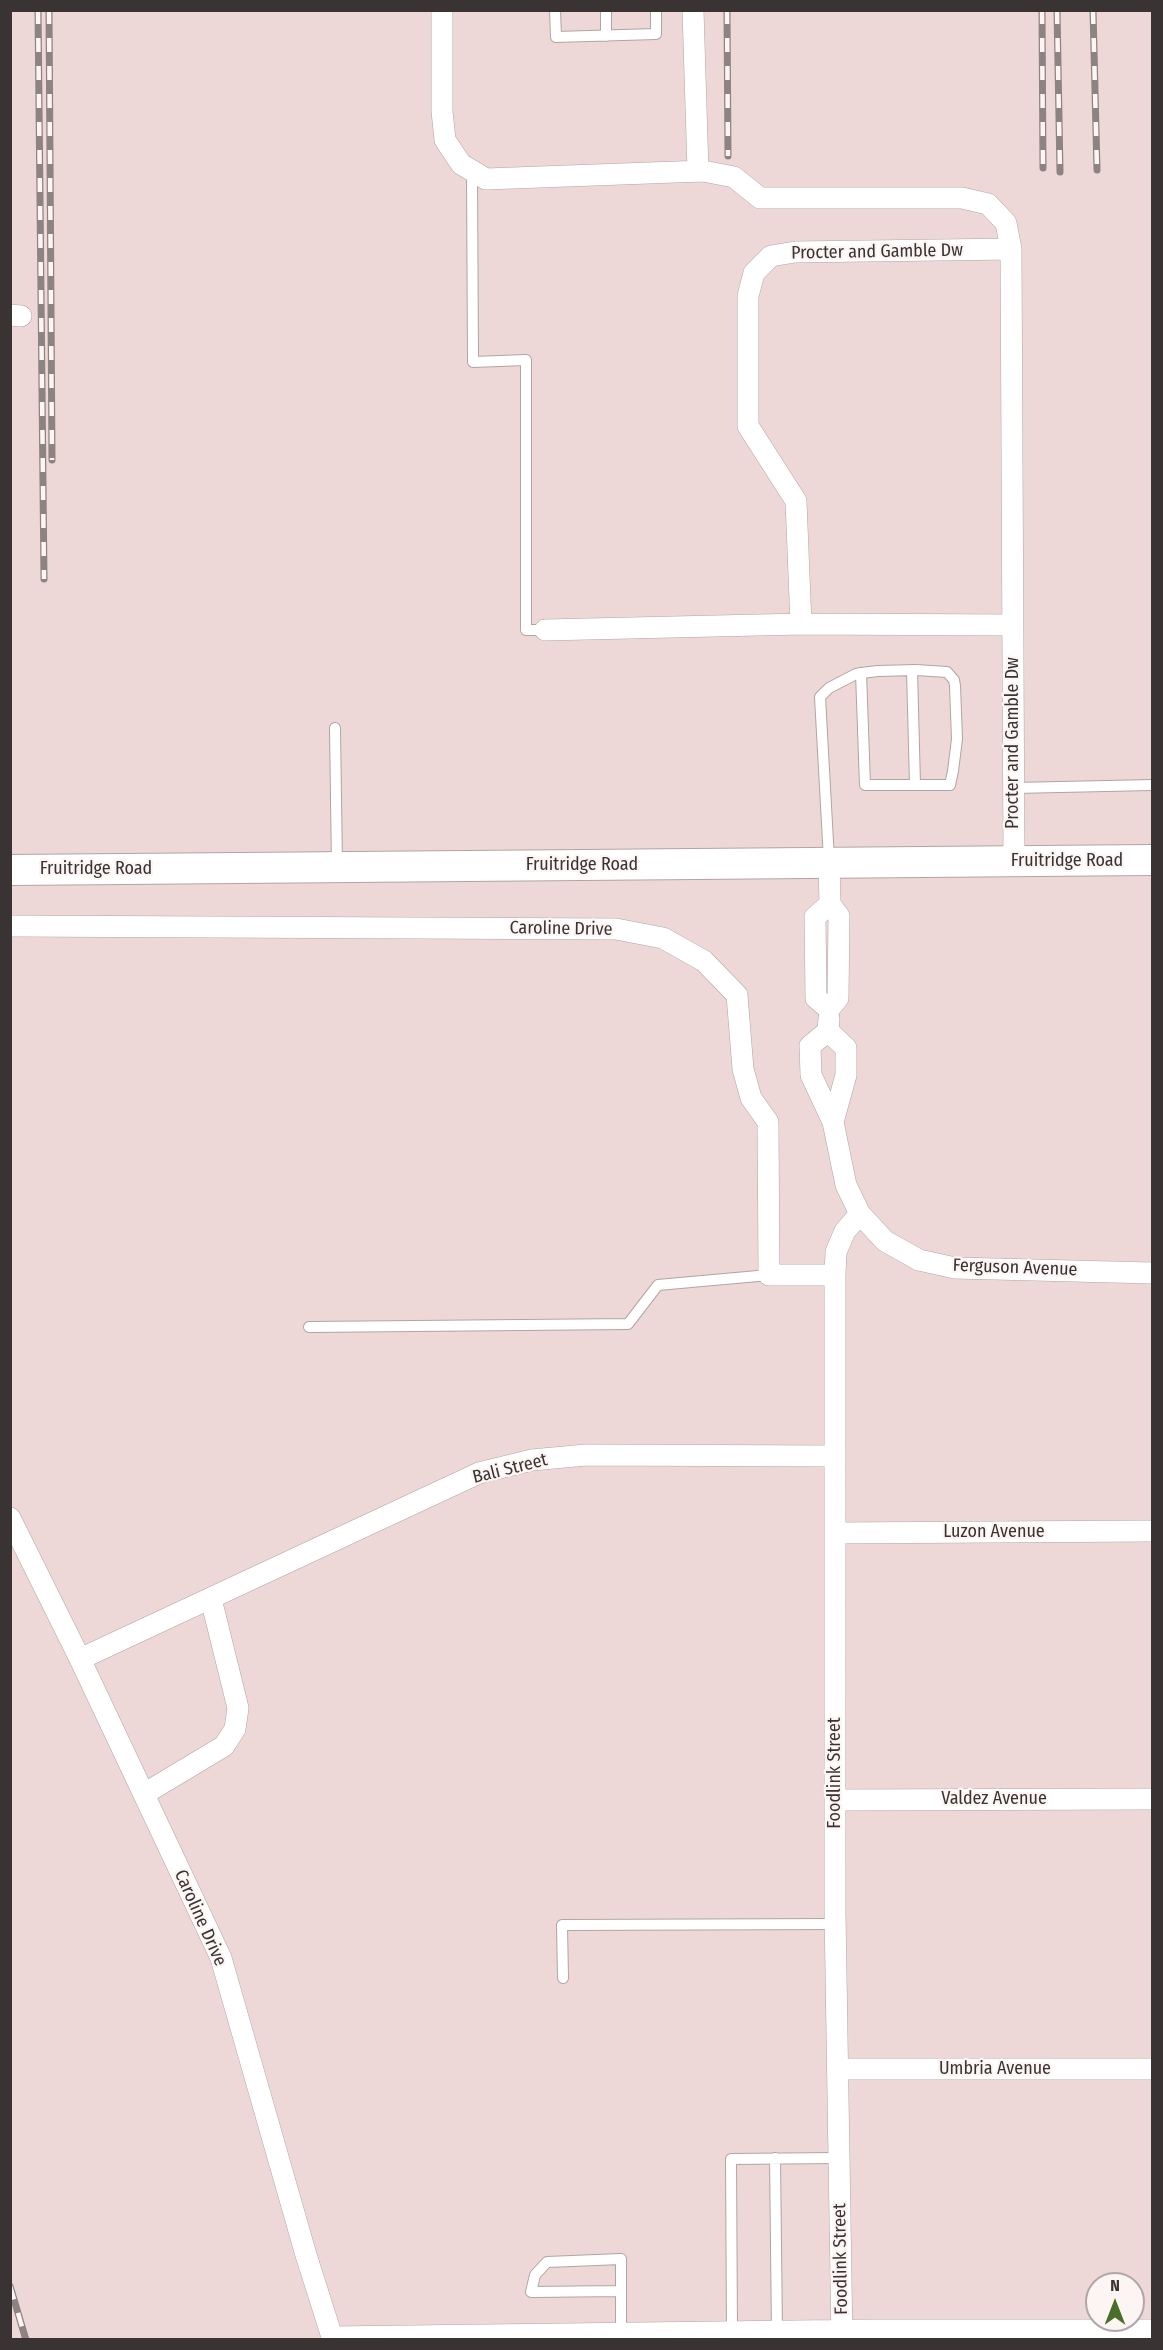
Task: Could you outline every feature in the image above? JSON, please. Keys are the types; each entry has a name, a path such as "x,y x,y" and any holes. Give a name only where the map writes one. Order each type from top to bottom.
{"main road":[{"name":"Fruitridge Road","path":"10,870 1152,860"}],"street":[{"name":"Procter and Gamble Dw","path":"442,10 442,111 445,140 461,164 486,179 698,171 734,177 760,198 962,198 988,204 1006,223 1011,249 1014,862"},
{"path":"693,10 698,171"},
{"name":"Procter and Gamble Dw","path":"801,624 796,501 748,426 748,297 754,273 771,256 795,252 1011,249"},
{"path":"545,630 801,624 1013,625"},
{"path":"829,863 830,904 839,916 838,998 830,1009 828,1031 810,1046 811,1075 833,1122"},
{"name":"Caroline Drive","path":"10,926 616,929 663,938 704,961 737,995 743,1069 751,1098 768,1122 769,1275"},
{"path":"828,1031 846,1048 846,1075 833,1122"},
{"name":"Ferguson Avenue","path":"833,1122 846,1185 860,1214 885,1241 919,1260 955,1268 1152,1273"},
{"name":"Foodlink Street","path":"842,2335 835,1923 835,1275 836,1252 845,1231 860,1214"},
{"path":"769,1275 835,1275"},
{"name":"Bali Street","path":"80,1659 479,1473 532,1460 586,1455 835,1456"},
{"name":"Caroline Drive","path":"10,1518 80,1659 221,1958 332,2338"},
{"name":"Luzon Avenue","path":"835,1533 1152,1531"},
{"path":"144,1794 224,1746 235,1728 238,1708 212,1599"},
{"name":"Valdez Avenue","path":"835,1800 1152,1799"},
{"name":"Umbria Avenue","path":"838,2069 1152,2069"},
{"path":"332,2338 621,2337 732,2332 777,2336 915,2336 1152,2330"}],"lane":[{"path":"555,10 556,37 656,34 656,10"},
{"path":"606,10 606,36"},
{"path":"472,170 473,362 526,360 526,630 545,630"},
{"path":"829,863 820,697 841,680 861,673 912,670 947,672 951,675 955,686 956,753 950,785 865,785 861,673"},
{"path":"912,670 915,785"},
{"path":"335,728 338,867"},
{"path":"1014,788 1152,785"},
{"path":"309,1327 628,1324 658,1285 769,1275"},
{"path":"563,1978 562,1925 835,1923"},
{"path":"775,2158 777,2336"},
{"path":"732,2332 731,2159 839,2158"},
{"path":"621,2291 531,2292 535,2275 547,2262 621,2259 621,2291 621,2337"}],"shaded area":[{"path":"11,11 1152,11 1152,2339 11,2340"}],"railway":[{"path":"38,10 44,579"},
{"path":"49,10 52,460"},
{"path":"727,10 728,156"},
{"path":"1042,10 1043,168"},
{"path":"1057,10 1060,172"},
{"path":"1093,10 1097,170"},
{"path":"10,2286 26,2340"}]}
